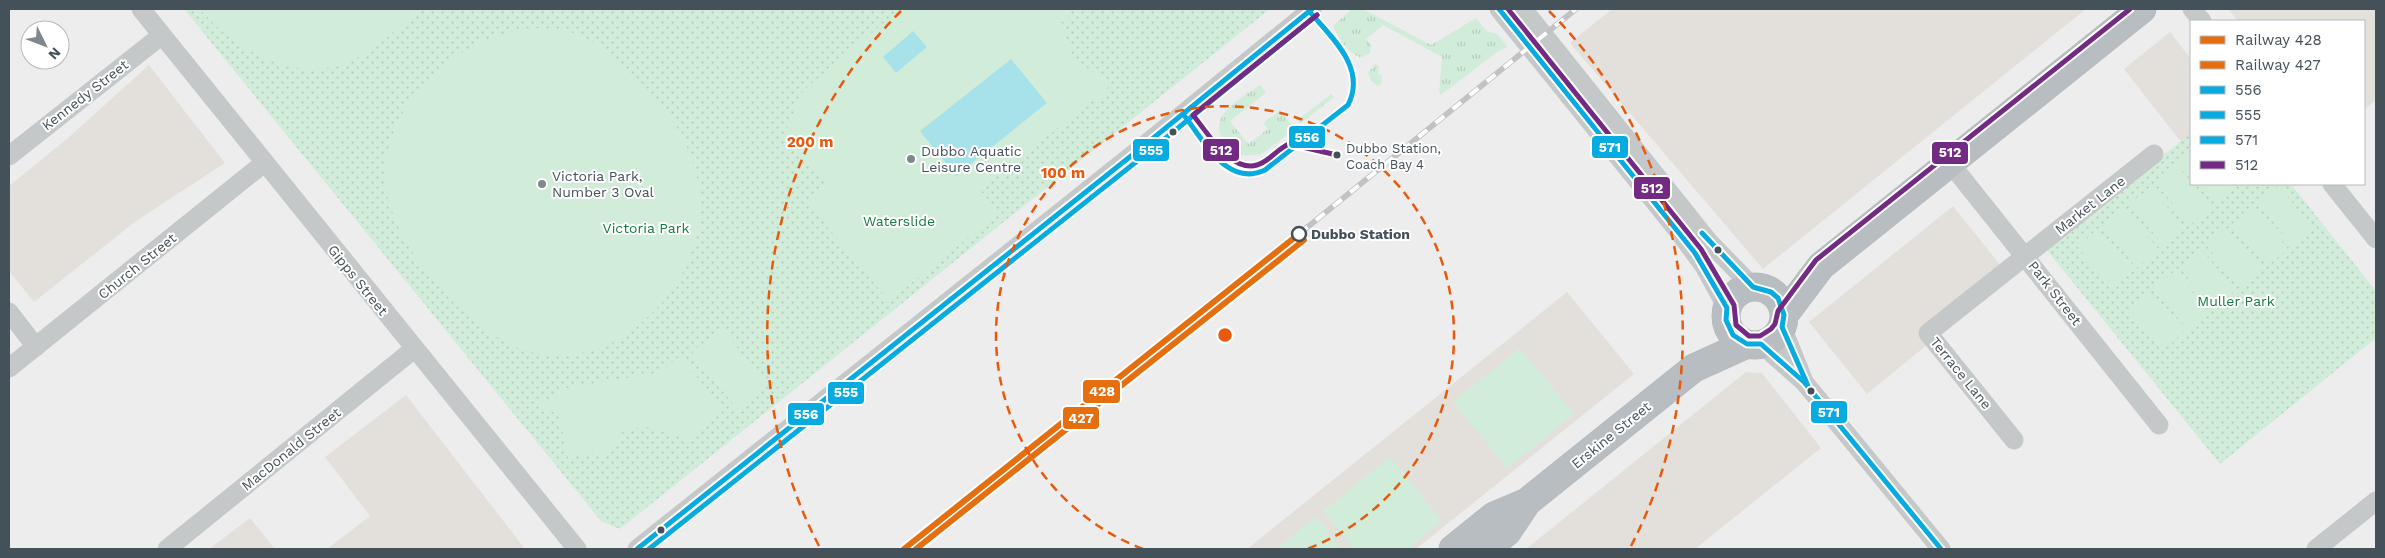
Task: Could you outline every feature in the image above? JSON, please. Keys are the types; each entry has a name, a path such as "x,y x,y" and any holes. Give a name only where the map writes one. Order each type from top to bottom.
{"highway":[{"path":"1821,266 1737,293 1727,314 1733,335 1754,344 1770,341 1821,266 2142,9"},
{"path":"1758,287 1778,298 1783,321"},
{"name":"Erskine Street","path":"1694,368 1727,314"},
{"name":"Erskine Street","path":"1452,549 1494,516 1527,502 1694,368 1754,344"},
{"name":"Erskine Street","path":"1486,549 1507,532 1527,502"}],"street":[{"name":"Gipps Street","path":"141,9 264,164 577,549"},
{"path":"637,549 1312,9"},
{"path":"1499,9 1680,232 1704,266 1727,314"},
{"path":"1523,9 1709,242 1758,287"},
{"path":"2192,9 2201,20"},
{"name":"Kennedy Street","path":"9,156 162,35"},
{"name":"Market Lane","path":"2026,256 2154,154"},
{"name":"Park Street","path":"1950,163 2159,425"},
{"name":"Church Street","path":"9,368 264,164"},
{"path":"2333,185 2376,239"},
{"name":"Terrace Lane","path":"2014,440 1928,333 2026,256"},
{"path":"9,312 36,347"},
{"path":"1783,321 1804,382"},
{"path":"1754,344 1804,382 1941,549"},
{"name":"MacDonald Street","path":"167,549 414,349"},
{"path":"2316,549 2376,501"}],"shaded area":[{"path":"1612,9 2086,9 1763,269 1570,43"},
{"path":"2228,9 2376,9 2376,100 2365,109 2365,20 2237,20"},
{"path":"2170,32 2190,58 2190,134 2181,142 2124,69"},
{"path":"149,65 225,163 136,221 34,302 9,271 9,186 68,138"},
{"path":"1953,206 2002,267 1928,344 1867,394 1809,322"},
{"path":"1567,292 1634,374 1416,549 1247,549"},
{"path":"1746,372 1762,373 1821,448 1695,549 1526,549"},
{"path":"406,395 525,549 327,549 370,516 325,457"},
{"path":"250,518 275,549 209,549"}],"green space":[{"name":"Victoria Park","path":"184,9 1270,9 620,529 601,521"},
{"path":"200,9 421,9 385,39 356,59 326,68 306,69 266,59 247,49 214,24"},
{"name":"Dubbo Aquatic Leisure Centre","path":"900,9 1065,9 1069,19 1060,23 1074,59 1110,84 1099,101 1095,99 979,189 999,213 889,301 806,201 826,184 785,133 803,91"},
{"path":"1352,9 1363,9 1431,45 1476,18 1487,31 1497,34 1508,47 1500,50 1441,95 1439,92 1442,57 1383,25 1366,39 1371,45 1370,53 1362,57 1353,54 1341,40 1333,26"},
{"name":"Victoria Park, Number 3 Oval","path":"530,28 558,29 578,34 598,45 635,76 667,113 680,133 697,177 701,200 699,224 693,249 682,273 668,295 650,316 629,333 606,346 580,353 554,356 527,351 505,342 483,328 440,288 406,241 394,217 385,180 387,153 396,127 409,103 428,79 454,58 482,42 513,31"},
{"path":"1375,64 1379,66 1378,74 1382,75 1381,85 1378,86 1371,81 1368,73"},
{"path":"1260,85 1266,93 1230,121 1248,144 1268,129 1263,123 1280,110 1295,129 1262,154 1243,156 1226,144 1228,142 1226,140 1224,142 1219,124 1222,116 1228,109"},
{"path":"1331,94 1334,97 1300,124 1297,120"},
{"name":"Muller Park","path":"2190,134 2190,185 2292,185 2376,291 2376,338 2220,464 2046,249"},
{"path":"2190,154 2190,173 2181,162"},
{"path":"2177,165 2190,181 2190,185 2193,185 2211,207 2190,225 2156,183"},
{"path":"2200,185 2237,186 2215,204"},
{"path":"2279,186 2313,228 2292,245 2258,203"},
{"path":"2151,187 2185,229 2164,246 2129,204"},
{"path":"2254,207 2288,249 2267,266 2232,224"},
{"path":"2124,208 2159,250 2137,268 2103,226"},
{"path":"2227,228 2262,270 2241,287 2206,245"},
{"path":"2098,229 2133,271 2111,288 2077,246"},
{"path":"2201,249 2235,291 2214,309 2179,267"},
{"path":"2175,271 2209,312 2188,330 2154,288"},
{"path":"2149,291 2184,333 2163,350 2128,309"},
{"path":"722,328 767,386 737,409 692,352"},
{"path":"1520,348 1574,414 1507,468 1453,402"},
{"path":"680,356 723,409 688,439 646,427 624,430 603,459 594,453 568,458 559,412 541,412 539,407 541,401 557,398 556,390 661,372"},
{"path":"1390,457 1442,521 1408,549 1354,549 1323,511"},
{"path":"1316,517 1342,549 1276,549"}],"water":[{"path":"913,31 927,47 896,73 883,57"},
{"path":"1011,59 1047,103 956,176 920,131"}],"railway":[{"path":"1299,234 1576,9"}],"rail line":[{"name":"428","path":"904,549 1299,234"},
{"name":"427","path":"916,549 1304,240"}],"transit line":[{"name":"556","path":"637,549 1141,148 1312,9"},
{"name":"571","path":"1499,9 1695,253 1727,308 1726,320 1733,335 1747,344 1761,344 1804,382 1941,549"},
{"name":"512","path":"1508,9 1701,249 1734,305 1736,325 1749,336 1760,336 1771,329 1775,324 1778,311 1816,260 2130,9"},
{"name":"556","path":"1183,114 1208,148 1227,167 1251,174 1265,170 1348,105 1353,91 1353,78 1350,66 1336,43 1309,11"},
{"name":"555","path":"649,549 1146,154 1317,15"},
{"name":"512","path":"1317,15 1193,115 1220,149 1238,163 1247,166 1261,163 1289,144 1337,155"},
{"name":"571","path":"1702,233 1753,287 1771,292 1778,298 1784,315 1782,327 1808,386"}],"place":[{"name":"Dubbo Station, Coach Bay 4","path":"1337,155"},
{"name":"Dubbo Aquatic Leisure Centre","path":"911,159"},
{"name":"Victoria Park, Number 3 Oval","path":"542,184"},
{"name":"Dubbo Station","path":"1299,234"}],"park label":[{"name":"Waterslide","path":"899,221"}]}
